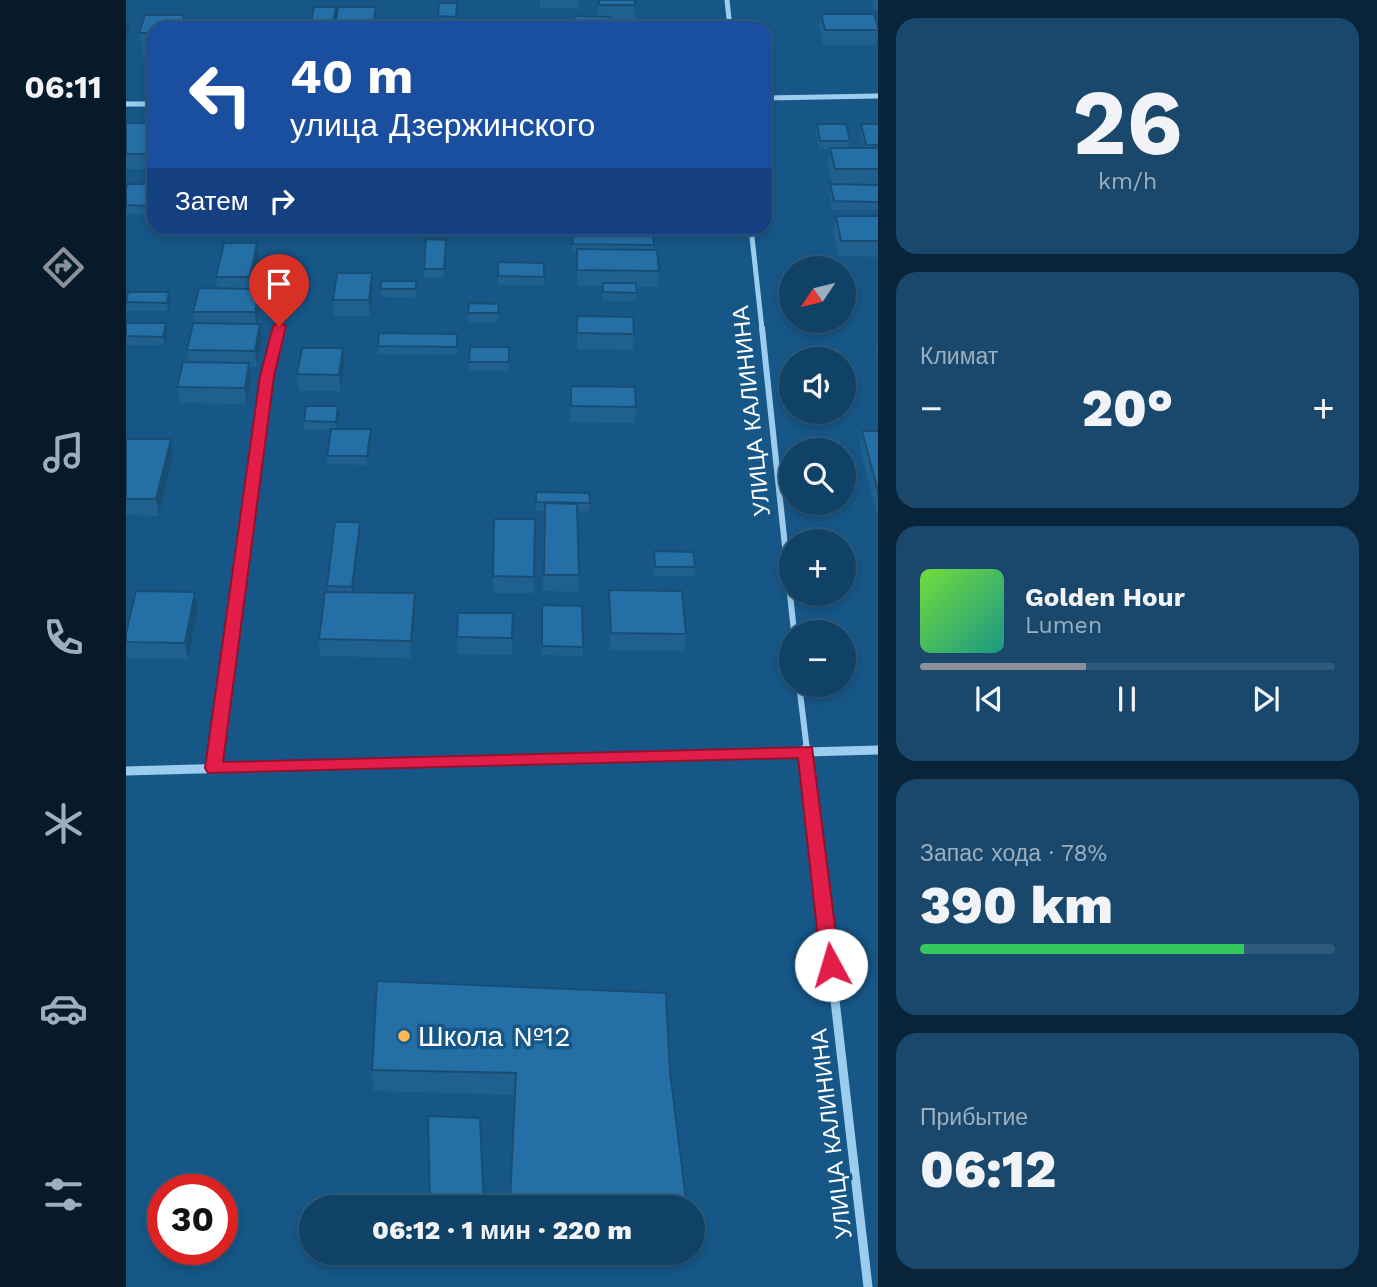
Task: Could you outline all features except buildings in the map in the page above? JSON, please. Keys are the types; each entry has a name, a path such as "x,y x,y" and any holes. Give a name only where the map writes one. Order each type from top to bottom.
{"street":[{"path":"727,0 729,21"},
{"path":"772,98 878,96"},
{"path":"126,104 147,104"},
{"name":"УЛИЦА КАЛИНИНА","path":"752,235 793,620"},
{"path":"214,768 267,376 292,275"},
{"name":"УЛИЦА КАЛИНИНА","path":"800,697 867,1287"},
{"path":"126,771 878,750"}],"place":[{"name":"Школа №12","path":"404,1036"}],"route":[{"path":"279,326 267,376 214,768 806,751 831,965"}]}
